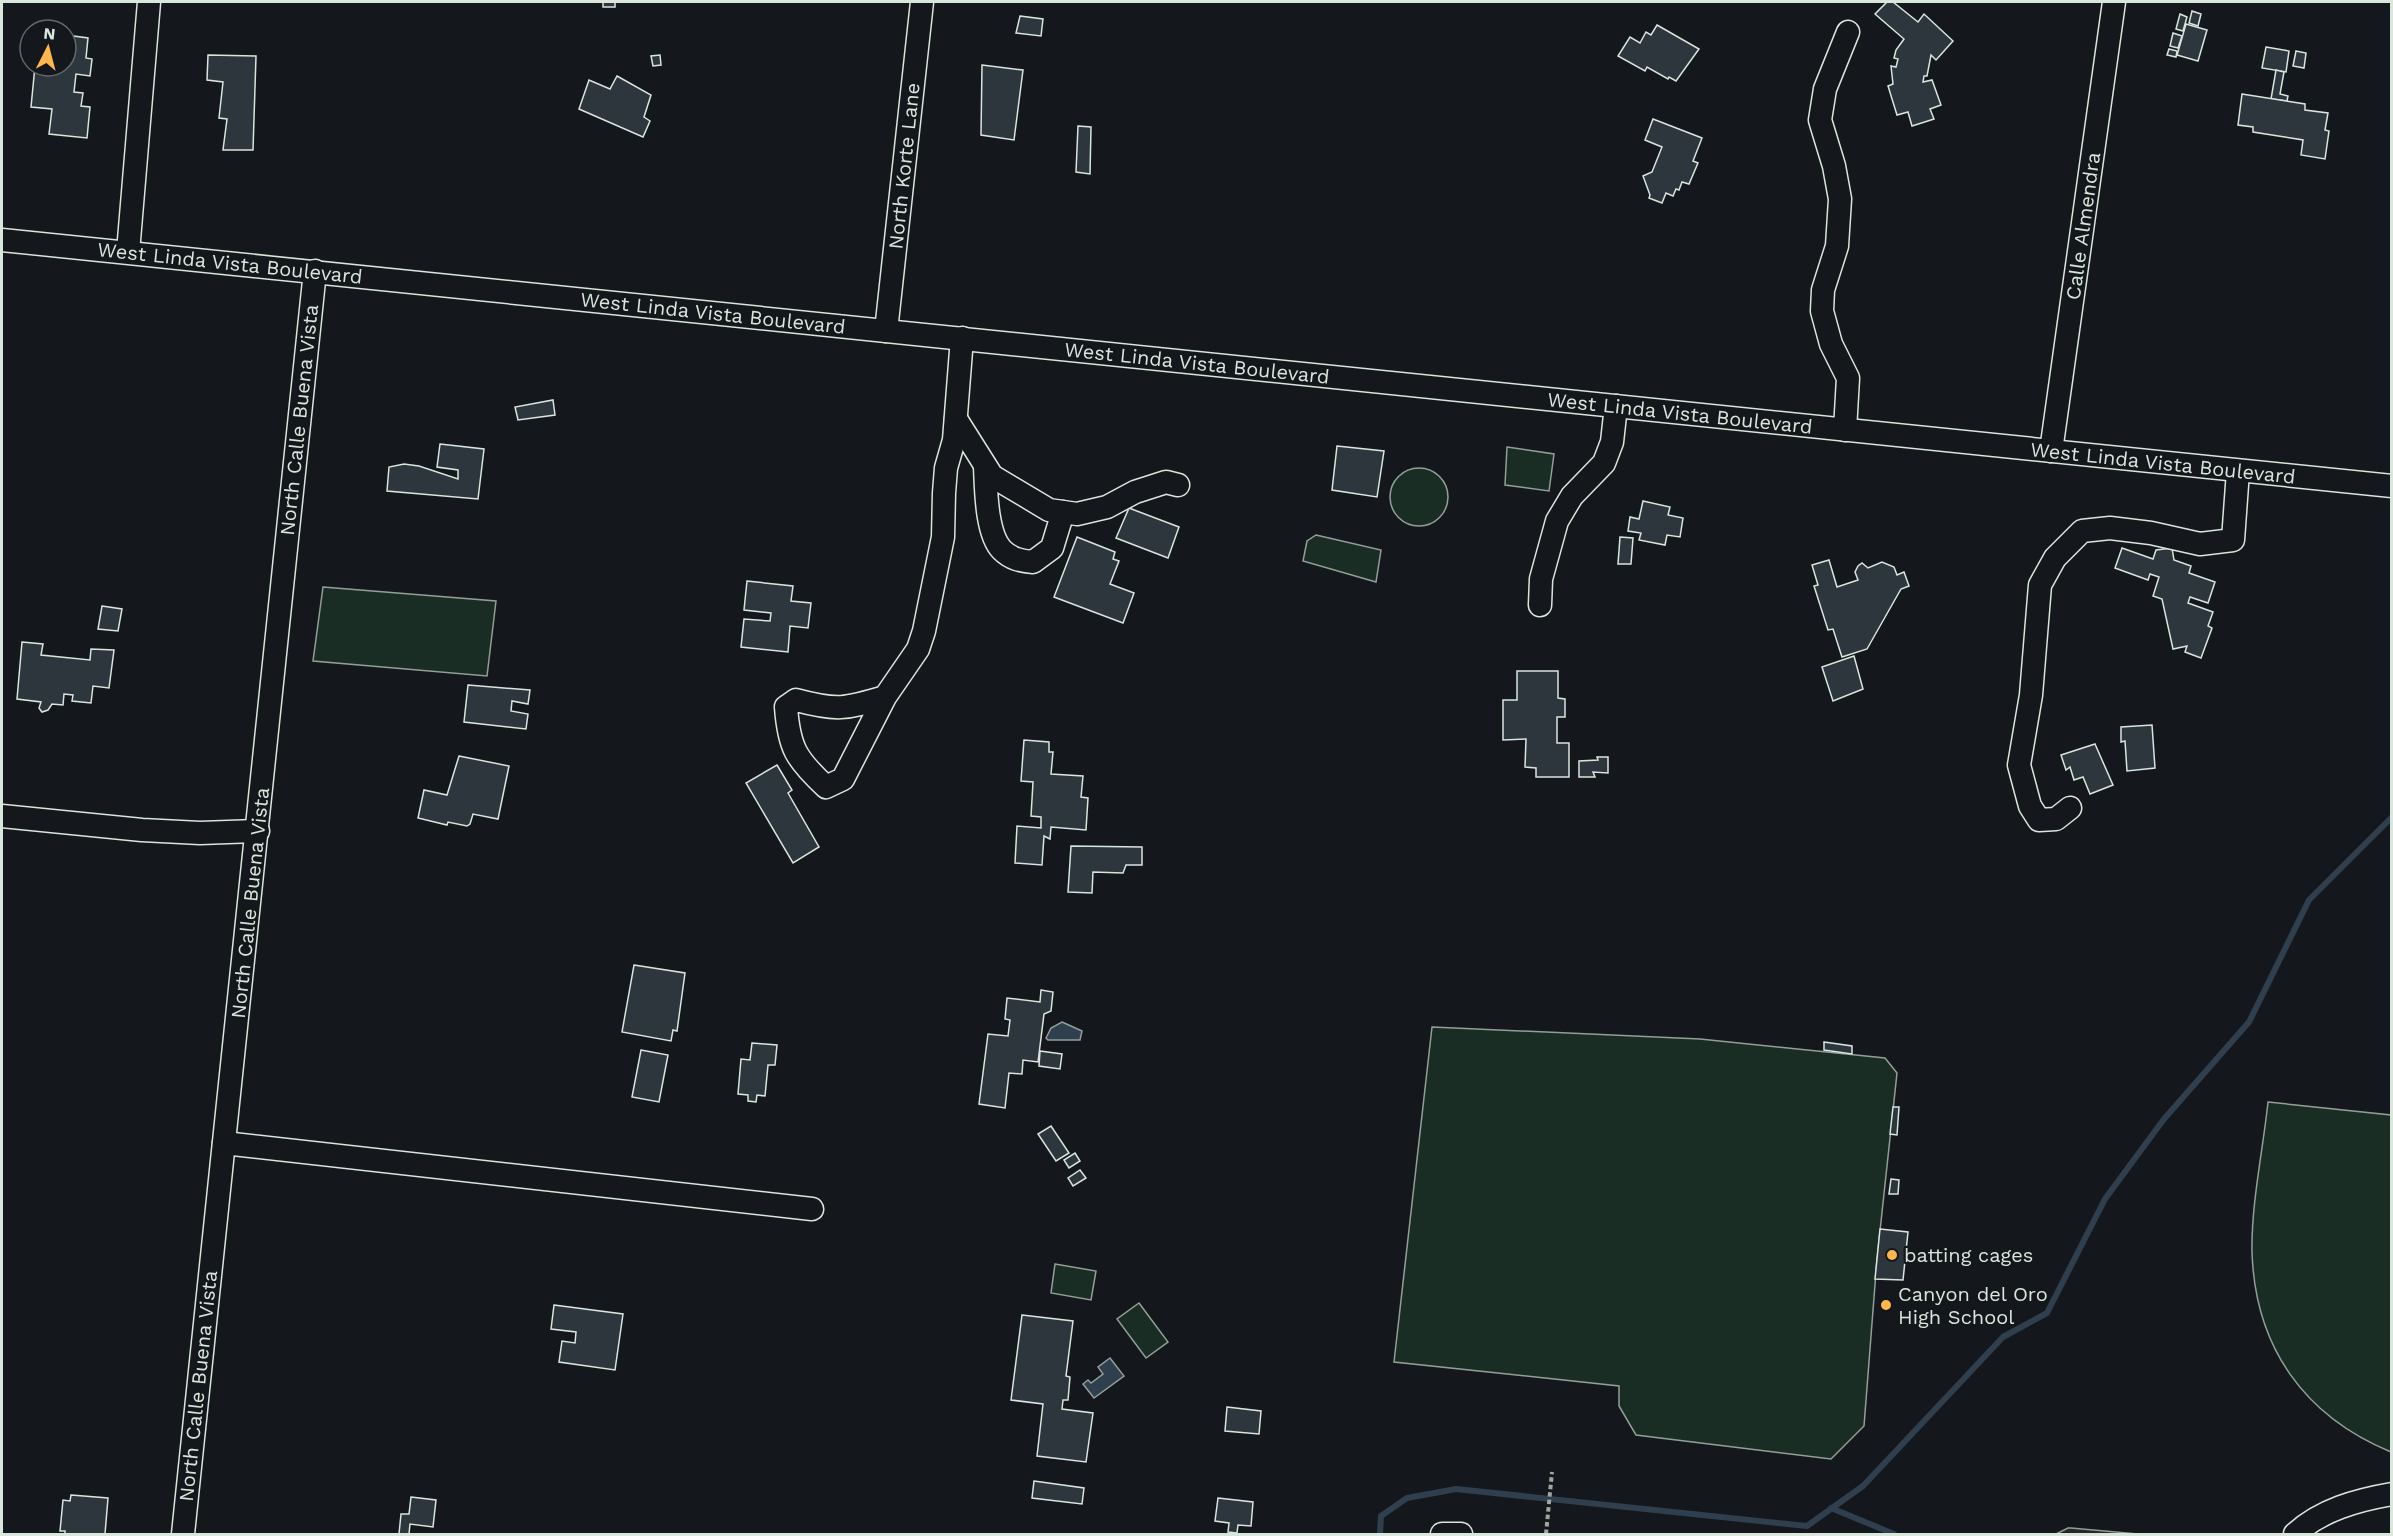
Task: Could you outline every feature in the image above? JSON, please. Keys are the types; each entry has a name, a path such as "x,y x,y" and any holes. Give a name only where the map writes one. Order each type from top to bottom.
{"street":[{"path":"128,252 149,2"},
{"name":"North Korte Lane","path":"886,331 922,2"},
{"name":"Calle Almendra","path":"2051,451 2114,2"},
{"path":"1845,430 1848,378 1831,344 1822,311 1823,290 1837,246 1840,199 1834,166 1820,120 1825,89 1848,32"},
{"name":"West Linda Vista Boulevard","path":"2,240 2391,486"},
{"name":"North Calle Buena Vista","path":"183,1534 315,271"},
{"path":"885,697 849,708 827,708 796,700 786,707 788,735 803,766 826,787 843,779 885,697 918,649 924,631 943,537 946,468 954,440 962,338"},
{"path":"1540,605 1541,579 1557,521 1572,496 1604,463 1612,442 1616,406"},
{"path":"956,419 992,477 1049,510 1077,514 1107,507 1135,492 1166,482 1178,485"},
{"path":"985,466 986,496 993,531 1001,550 1016,560 1033,562 1052,548 1063,512"},
{"path":"2070,808 2056,819 2039,820 2030,807 2019,765 2031,695 2040,585 2055,558 2082,531 2110,528 2151,533 2200,544 2232,540 2238,471"},
{"path":"2,816 142,830 200,833 258,831"},
{"path":"224,1143 812,1209"},
{"path":"2295,1534 2310,1522 2329,1512 2354,1502 2391,1494"},
{"path":"1442,1534 1461,1534"}],"path":[{"path":"1546,1534 1552,1472"}],"green space":[{"path":"1507,447 1554,454 1549,491 1505,485"},
{"path":"1419,468 1435,473 1443,481 1448,497 1443,513 1435,521 1419,526 1403,521 1395,513 1390,497 1395,481 1403,473"},
{"path":"1316,535 1381,550 1376,582 1303,561 1307,541"},
{"path":"323,587 496,601 487,676 313,661"},
{"path":"1432,1027 1700,1039 1885,1058 1897,1073 1877,1259 1864,1426 1831,1459 1636,1435 1619,1406 1619,1386 1394,1362"},
{"path":"2268,1102 2391,1115 2391,1452 2360,1437 2333,1419 2310,1398 2290,1374 2274,1348 2263,1318 2255,1286 2252,1234"},
{"path":"1055,1264 1096,1271 1091,1300 1051,1293"},
{"path":"1139,1303 1168,1342 1146,1358 1117,1319"}],"shaded area":[{"path":"2071,1528 2138,1534 2056,1534"}],"water":[{"path":"1062,1022 1082,1031 1080,1040 1048,1040 1046,1038 1051,1028"},
{"path":"1110,1358 1124,1376 1094,1398 1083,1384 1088,1380 1091,1383 1103,1374 1098,1367"}],"building":[{"path":"603,2 615,2 615,7 603,7"},
{"path":"1887,2 1893,2 1918,22 1924,14 1953,41 1936,60 1931,55 1927,76 1924,76 1923,82 1932,80 1941,105 1930,109 1934,119 1912,126 1908,112 1897,115 1888,86 1893,84 1891,66 1896,67 1898,59 1894,58 1896,50 1904,39 1875,14"},
{"path":"2192,11 2201,14 2198,26 2189,23"},
{"path":"2180,14 2187,17 2183,31 2176,29"},
{"path":"1020,16 1043,19 1041,36 1016,33"},
{"path":"2186,24 2207,30 2198,61 2177,55"},
{"path":"1657,25 1699,49 1676,81 1647,67 1645,71 1618,56 1630,37 1640,43 1646,32 1651,35"},
{"path":"2173,33 2182,36 2178,48 2170,46"},
{"path":"78,37 88,38 86,58 92,59 90,76 78,74"},
{"path":"2266,47 2289,51 2286,72 2262,68"},
{"path":"2169,49 2177,51 2176,57 2167,55"},
{"path":"2296,51 2306,53 2304,68 2293,66"},
{"path":"208,55 256,56 253,150 223,150 227,119 219,118 223,82 207,80"},
{"path":"660,55 661,65 653,66 651,56"},
{"path":"982,65 1023,70 1014,140 981,135"},
{"path":"2276,70 2284,72 2280,94 2288,96 2287,101 2271,99"},
{"path":"617,76 651,95 644,117 650,121 643,137 579,109 589,80 610,89"},
{"path":"34,78 76,78 74,92 83,93 81,106 90,107 87,138 49,134 52,109 31,107"},
{"path":"2242,94 2305,104 2305,110 2328,113 2325,130 2329,131 2325,159 2301,155 2303,140 2253,132 2253,127 2238,125"},
{"path":"1653,119 1702,138 1693,161 1698,163 1689,184 1682,182 1679,190 1676,189 1673,196 1666,193 1662,203 1649,198 1643,176 1652,172 1662,147 1645,140"},
{"path":"1078,126 1091,127 1090,174 1076,172"},
{"path":"553,400 555,415 518,420 515,407"},
{"path":"440,444 484,449 478,499 387,491 389,467 404,464 419,466 458,479 458,470 437,467"},
{"path":"1337,446 1384,451 1377,497 1332,490"},
{"path":"1643,501 1670,507 1668,515 1683,518 1680,537 1667,535 1665,545 1639,540 1641,533 1628,531 1630,517 1639,519"},
{"path":"1129,508 1179,527 1168,558 1116,538"},
{"path":"1077,537 1115,552 1113,559 1119,561 1110,584 1134,593 1123,623 1054,597"},
{"path":"1620,537 1633,538 1631,564 1618,564"},
{"path":"2122,548 2153,559 2156,550 2172,548 2174,560 2191,566 2189,573 2215,582 2208,603 2190,597 2188,603 2213,612 2208,626 2212,628 2201,658 2185,652 2187,646 2173,649 2162,599 2153,596 2159,577 2150,574 2148,580 2115,568"},
{"path":"1829,560 1837,587 1858,580 1855,572 1862,563 1868,568 1882,562 1894,567 1897,575 1904,572 1909,586 1901,589 1867,649 1842,657 1833,629 1828,630 1814,586 1818,585 1812,565"},
{"path":"747,581 793,586 791,601 811,603 808,628 790,626 788,652 741,647 744,619 770,621 771,613 744,610"},
{"path":"102,606 122,609 118,631 98,629"},
{"path":"22,642 43,644 41,655 90,660 91,649 114,650 109,688 93,686 91,703 72,701 73,695 64,694 63,705 52,704 48,710 42,712 39,708 41,702 17,699"},
{"path":"1854,656 1863,689 1833,701 1822,667"},
{"path":"1517,671 1558,671 1558,698 1565,699 1565,717 1557,717 1557,743 1569,743 1569,777 1536,777 1536,768 1525,767 1526,739 1503,740 1503,700 1517,700"},
{"path":"468,685 530,690 528,704 512,701 511,711 528,714 526,729 464,722"},
{"path":"2152,725 2155,768 2127,771 2125,741 2121,742 2121,727"},
{"path":"1024,740 1049,742 1049,752 1053,752 1051,774 1083,776 1081,797 1088,798 1086,830 1051,827 1050,839 1044,836 1042,865 1015,863 1017,826 1041,828 1041,817 1031,816 1033,782 1021,781"},
{"path":"2095,744 2113,785 2090,794 2083,777 2074,780 2070,767 2066,770 2061,755"},
{"path":"459,756 509,766 498,819 473,814 467,826 448,822 447,825 418,818 424,790 447,795"},
{"path":"1597,757 1608,757 1608,773 1593,772 1595,777 1579,777 1579,761 1598,760"},
{"path":"777,765 792,790 788,793 819,847 793,863 746,783"},
{"path":"1071,846 1142,847 1142,865 1126,865 1123,873 1093,872 1092,893 1068,892"},
{"path":"634,965 685,973 677,1031 673,1030 671,1041 622,1032"},
{"path":"1041,990 1053,992 1051,1011 1044,1014 1038,1062 1023,1060 1022,1074 1009,1073 1005,1108 979,1104 988,1034 1008,1036 1010,1020 1005,1019 1007,998 1040,1002"},
{"path":"1824,1042 1852,1046 1852,1054 1824,1050"},
{"path":"752,1043 777,1045 775,1065 768,1065 765,1096 757,1095 756,1102 748,1101 748,1095 738,1094 741,1059 750,1060"},
{"path":"641,1050 668,1055 659,1102 632,1097"},
{"path":"1040,1051 1062,1054 1060,1069 1039,1066"},
{"path":"1893,1107 1899,1107 1897,1135 1890,1134"},
{"path":"1051,1126 1069,1153 1056,1161 1038,1134"},
{"path":"1075,1153 1080,1161 1069,1168 1064,1160"},
{"path":"1080,1170 1086,1178 1073,1186 1068,1178"},
{"path":"1891,1179 1899,1180 1898,1194 1889,1194"},
{"name":"batting cages","path":"1880,1229 1908,1232 1903,1280 1875,1279"},
{"path":"554,1305 623,1314 615,1370 559,1362 562,1341 575,1343 576,1332 551,1329"},
{"path":"1022,1315 1073,1321 1066,1376 1070,1377 1068,1400 1063,1400 1062,1409 1093,1413 1086,1462 1037,1456 1043,1404 1011,1400"},
{"path":"1227,1407 1261,1411 1259,1434 1225,1431"},
{"path":"1034,1481 1084,1488 1082,1504 1032,1498"},
{"path":"71,1495 108,1498 105,1534 65,1534 65,1531 60,1531 63,1500 70,1501"},
{"path":"411,1497 436,1500 433,1527 410,1524 409,1534 399,1534 401,1514 409,1514"},
{"path":"1218,1498 1253,1502 1251,1526 1238,1525 1237,1533 1228,1532 1229,1523 1215,1521"}],"waterway":[{"path":"1380,1534 1381,1516 1407,1498 1456,1489 1807,1526 1863,1486 2003,1337 2047,1313 2105,1199 2164,1119 2249,1022 2309,900 2392,817"},
{"path":"1831,1508 1894,1534"}],"place":[{"name":"batting cages","path":"1892,1255"},
{"name":"Canyon del Oro High School","path":"1886,1305"}]}
